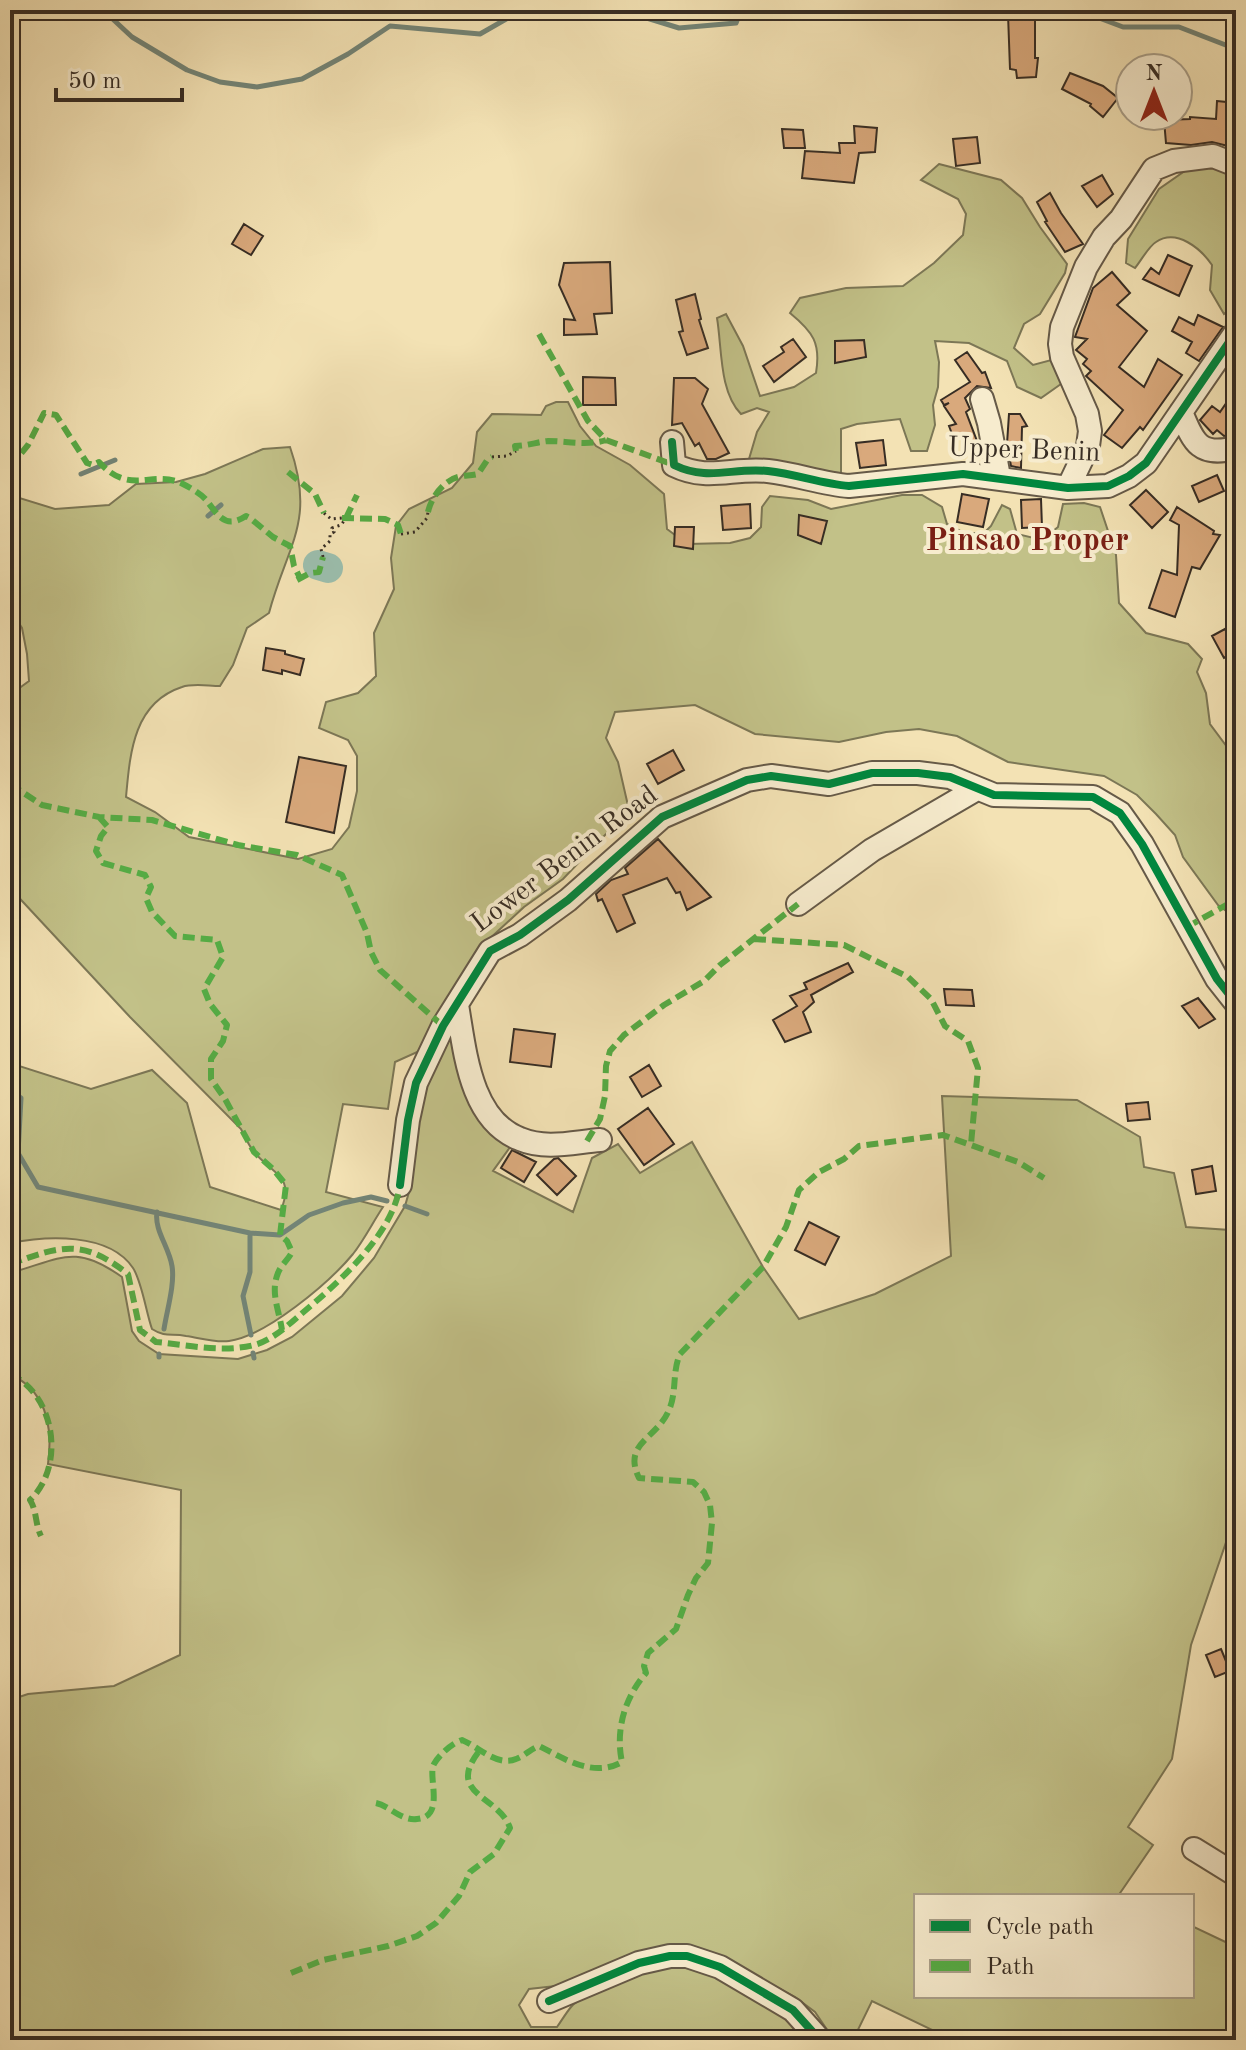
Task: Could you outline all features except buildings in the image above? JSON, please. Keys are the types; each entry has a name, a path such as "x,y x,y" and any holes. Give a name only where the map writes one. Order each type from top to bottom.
{"street":[{"path":"1068,488 1088,446 1090,431 1087,414 1062,357 1060,344 1062,327 1086,267 1154,169 1174,161 1213,156 1236,165"},
{"name":"Upper Benin","path":"672,442 674,465 690,473 711,475 764,470 831,485 963,474 1068,488 1108,486 1146,463 1236,332"},
{"path":"982,399 999,477"},
{"path":"1181,412 1196,443 1207,451 1219,453 1236,448"},
{"name":"Lower Benin Road","path":"400,1185 416,1083 443,1026 490,951 520,935 568,900 662,817 747,780 771,776 829,784 872,773 918,773 950,777 975,790 994,795 1093,797 1120,813 1166,884 1217,979 1236,1003"},
{"path":"798,904 872,850 975,790"},
{"path":"457,1005 468,1071 475,1091 496,1123 520,1139 541,1144 577,1144 600,1140"},
{"path":"1194,1849 1236,1875"},
{"path":"549,2001 639,1963 670,1956 687,1956 720,1967 793,2010 820,2040"}],"path":[{"path":"492,457 507,456 516,451"},
{"path":"401,534 415,532 427,518 428,512"},
{"path":"323,557 321,549 330,541 330,534 334,532 332,528 341,525 344,518 331,519 324,513"}],"shaded area":[{"path":"939,164 1001,180 1022,198 1067,264 1065,273 1040,314 1024,324 1014,348 1033,365 1055,359 1064,368 1061,384 1041,398 1017,387 1007,361 969,343 935,341 939,362 938,387 933,405 935,425 927,451 911,451 900,419 841,429 841,478 757,467 749,459 757,432 769,412 757,408 741,414 734,405 725,382 717,318 726,314 743,346 760,396 794,387 816,373 814,339 790,313 800,298 846,288 903,286 934,263 963,235 966,214 958,199 921,180"},
{"path":"1209,165 1227,173 1232,196 1228,239 1236,252 1236,305 1224,314 1210,290 1212,265 1188,242 1164,238 1150,247 1135,268 1126,263 1128,239 1159,189 1192,166"},
{"path":"568,402 580,426 596,446 630,465 664,494 667,529 687,544 730,543 750,538 761,527 762,507 770,496 808,500 831,509 902,495 922,495 942,507 947,524 964,533 984,533 1002,505 1010,509 1017,534 1042,540 1058,527 1063,504 1084,503 1100,507 1116,555 1119,603 1146,633 1188,644 1202,659 1197,672 1206,693 1210,724 1236,759 1236,918 1218,905 1183,857 1175,835 1156,814 1137,795 1104,776 1008,762 957,736 919,729 839,742 755,734 695,705 615,712 606,738 618,762 629,810 563,879 524,907 484,944 424,1049 395,1062 388,1109 343,1104 326,1192 383,1207 357,1249 329,1279 296,1306 244,1337 218,1341 157,1332 152,1329 133,1268 109,1248 93,1242 58,1238 10,1243 10,1063 91,1089 152,1070 187,1103 210,1187 281,1210 285,1198 284,1182 254,1152 241,1129 130,1017 10,888 10,691 14,692 29,681 22,628 10,610 10,495 55,509 109,505 136,484 176,482 205,474 263,449 290,447 297,473 300,515 269,613 247,628 233,665 220,686 182,687 153,705 137,732 126,797 155,812 189,837 298,859 332,849 349,827 357,791 357,756 348,740 319,728 326,702 358,693 376,676 374,633 394,589 391,558 396,526 409,509 452,488 473,463 477,432 492,414 541,415 546,406"},
{"path":"454,1028 513,1143 493,1171 573,1212 592,1158 618,1144 640,1173 692,1142 763,1267 799,1319 875,1294 951,1256 942,1096 1077,1100 1140,1137 1144,1167 1174,1173 1186,1227 1230,1230 1236,1240 1236,1513 1191,1645 1172,1759 1128,1827 1153,1845 1119,1894 914,1894 914,1998 1194,1998 1194,1927 1236,1947 1236,2040 953,2040 872,2001 853,2040 834,2040 815,2012 795,1997 713,1953 677,1947 565,1985 529,1989 519,2005 531,2027 557,2027 571,2007 592,1993 665,1968 691,1966 722,1977 754,1996 809,2040 10,2040 10,1700 28,1694 114,1686 180,1655 181,1490 48,1464 48,1424 40,1400 22,1381 10,1374 10,1273 67,1257 91,1260 122,1277 132,1331 139,1341 159,1354 238,1359 267,1350 292,1337 342,1296 374,1258 405,1206 411,1185 419,1094"}],"waterway":[{"path":"103,10 132,37 187,70 220,82 257,87 302,79 390,26 480,34 522,10"},
{"path":"633,10 637,15 679,28 736,23 741,10"},
{"path":"918,10 931,10"},
{"path":"1078,10 1123,27 1179,27 1236,49"},
{"path":"81,474 115,460"},
{"path":"208,516 221,505"},
{"path":"318,565 328,568"},
{"path":"10,1090 21,1098 18,1153 38,1187 250,1233 280,1235 309,1215 343,1203 371,1197 387,1201"},
{"path":"405,1206 427,1214"},
{"path":"157,1212 173,1273 164,1329"},
{"path":"250,1233 250,1272 243,1296 251,1335"},
{"path":"253,1353 254,1358"}],"marked path":[{"path":"539,334 588,421 606,440 674,465"},
{"path":"10,467 28,445 44,413 56,415 87,463 93,465 99,462 121,478 181,483 202,496 224,519 250,518 290,546 300,578"},
{"path":"516,451 515,446 548,441 584,443 606,440"},
{"path":"428,512 443,486 458,477 478,474 492,457"},
{"path":"288,472 315,494 324,513"},
{"path":"346,518 357,495"},
{"path":"342,518 385,519 398,525 401,534"},
{"path":"297,580 319,572 323,557"},
{"path":"10,784 42,805 99,817 152,820 238,845 297,855 342,875 380,970 443,1026"},
{"path":"99,817 108,827 96,851 103,863 145,875 151,887 146,898 152,912 175,936 217,940 223,957 204,989 210,1004 227,1025 223,1041 211,1059 211,1079 254,1152 286,1185 280,1235 292,1252 279,1270 275,1287 282,1330"},
{"path":"587,1141 600,1119 610,1051 624,1035 664,1005 704,981 798,904"},
{"path":"1187,927 1228,904 1236,905"},
{"path":"754,939 844,945 908,977 931,999 945,1026 968,1041 978,1068 971,1144"},
{"path":"376,1803 406,1818 426,1817 433,1804 434,1764 446,1750 462,1740 488,1755 509,1761 539,1746 579,1765 600,1768 622,1762 621,1726 627,1703 646,1673 644,1666 648,1653 676,1629 696,1578 708,1563 712,1523 710,1505 704,1492 693,1482 639,1478 635,1457 669,1410 680,1354 763,1267 786,1227 799,1190 819,1172 844,1159 859,1146 943,1135 1018,1162 1044,1178"},
{"path":"10,1264 58,1250 84,1250 112,1262 128,1274 140,1330 156,1342 218,1348 254,1345 273,1337 290,1324 361,1257 387,1222 400,1185"},
{"path":"10,1374 37,1397 46,1414 50,1432 48,1469 41,1486 30,1500 41,1536"},
{"path":"291,1973 323,1960 388,1946 417,1936 436,1923 459,1896 470,1872 494,1854 510,1828 496,1808 471,1786 468,1777 480,1750"}],"cycle path":[{"path":"672,442 674,465 698,473 768,471 849,486 963,474 1068,488 1108,486 1146,463 1236,332"},
{"path":"400,1185 416,1083 443,1026 490,951 520,935 568,900 662,817 747,780 771,776 829,784 872,773 918,773 950,777 994,795 1093,797 1120,813 1142,844 1217,979 1236,1003"},
{"path":"549,2001 639,1963 670,1956 687,1956 720,1967 793,2010 820,2040"}],"district":[{"name":"Pinsao Proper","path":"1027,542"}]}
